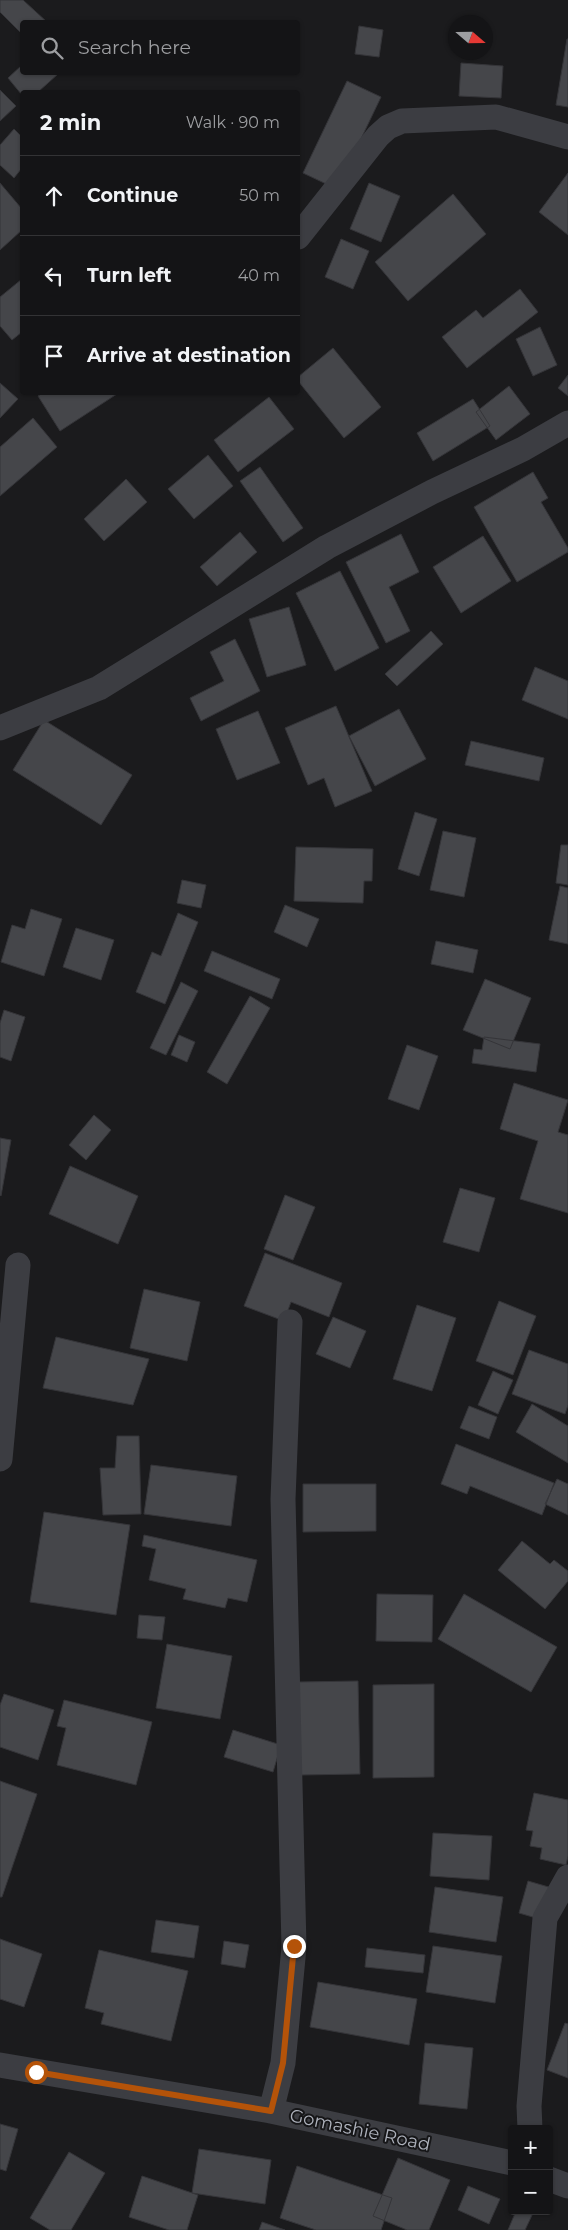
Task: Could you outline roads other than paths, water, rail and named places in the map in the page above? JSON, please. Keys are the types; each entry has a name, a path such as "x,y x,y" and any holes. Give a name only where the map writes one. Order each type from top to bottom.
{"street":[{"path":"300,234 378,136 388,127 402,121 496,117 568,137"},
{"path":"0,728 99,688 326,547 432,492 523,450 568,423"},
{"path":"0,1459 18,1265"},
{"path":"271,2111 283,2063 294,1946 283,1500 290,1322"},
{"path":"530,2125 529,2106 545,1918 568,1877"},
{"name":"Gomashie Road","path":"0,2065 271,2111 508,2162"},
{"path":"553,2180 568,2186"}]}
